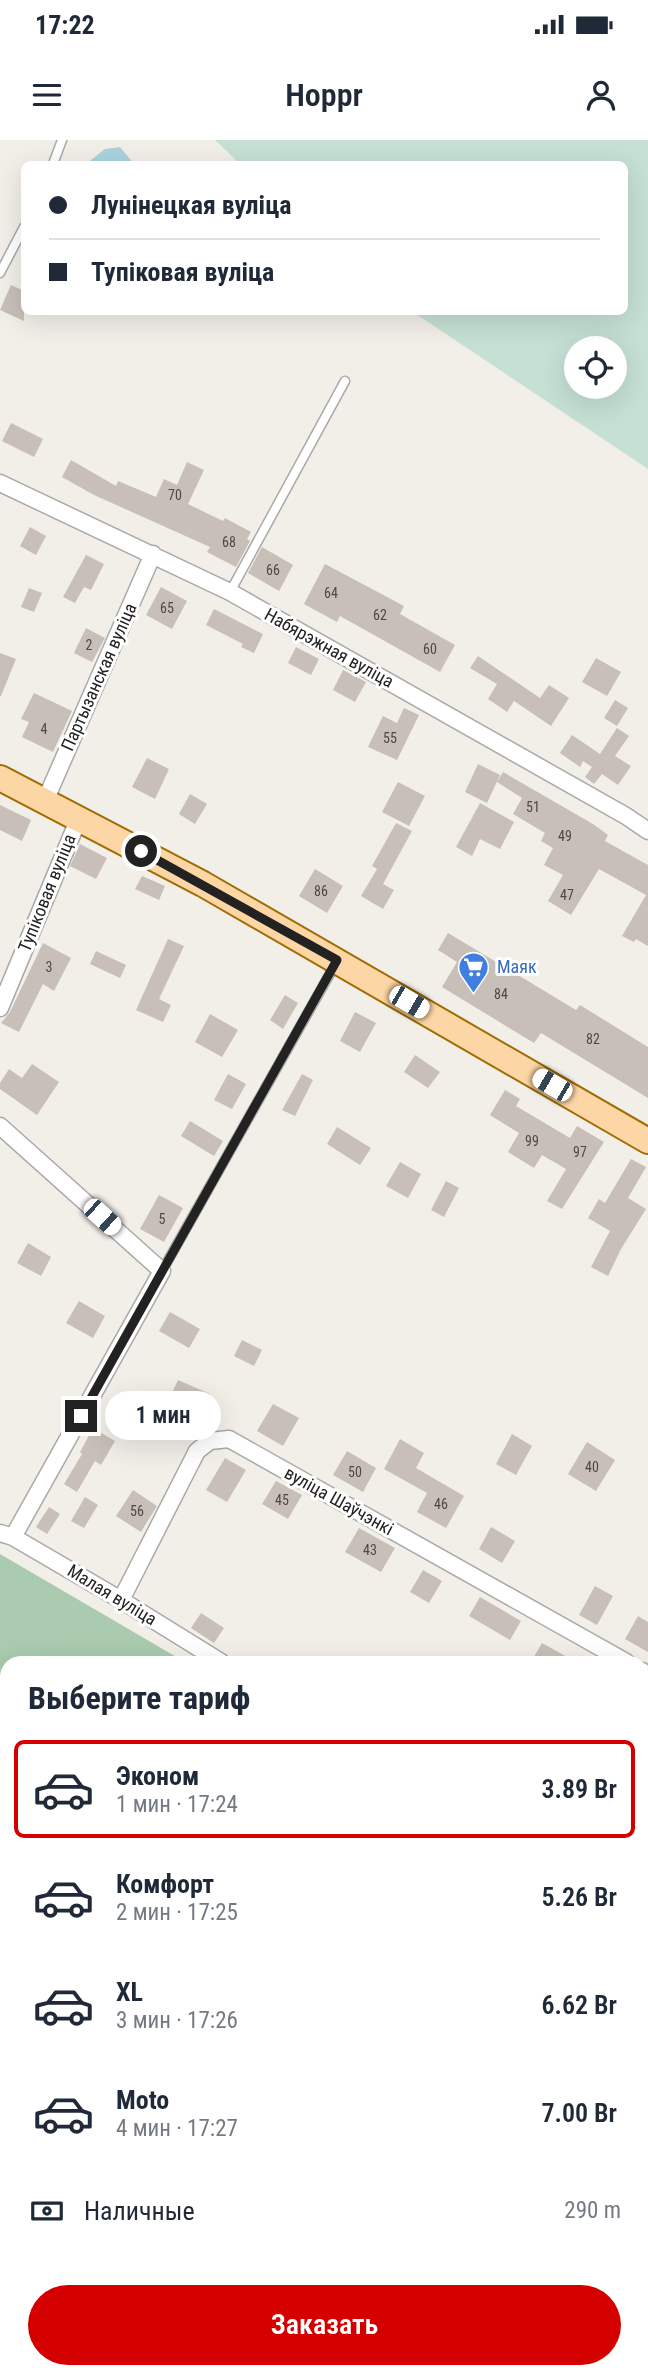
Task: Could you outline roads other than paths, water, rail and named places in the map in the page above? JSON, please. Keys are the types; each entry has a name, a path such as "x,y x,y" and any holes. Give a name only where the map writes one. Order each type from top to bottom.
{"main road":[{"path":"1,780 79,818 337,960 648,1141"}],"street":[{"name":"Набярэжная вуліца","path":"0,483 230,592 614,809 648,831"},
{"name":"Партызанская вуліца","path":"45,801 153,554"},
{"name":"Тупіковая вуліца","path":"0,1008 79,818"},
{"path":"0,1126 162,1271 7,1535"},
{"name":"вуліца Шаўчэнкі","path":"121,1600 197,1451 210,1441 229,1439 615,1656"},
{"name":"Малая вуліца","path":"7,1535 121,1600 211,1656"}],"lane":[{"path":"54,161 62,140"},
{"path":"0,274 21,233"},
{"path":"230,592 345,381"},
{"path":"162,1271 337,960"}],"water":[{"path":"120,147 132,161 90,161 105,149"}],"place":[{"name":"Маяк","path":"474,994"}]}
